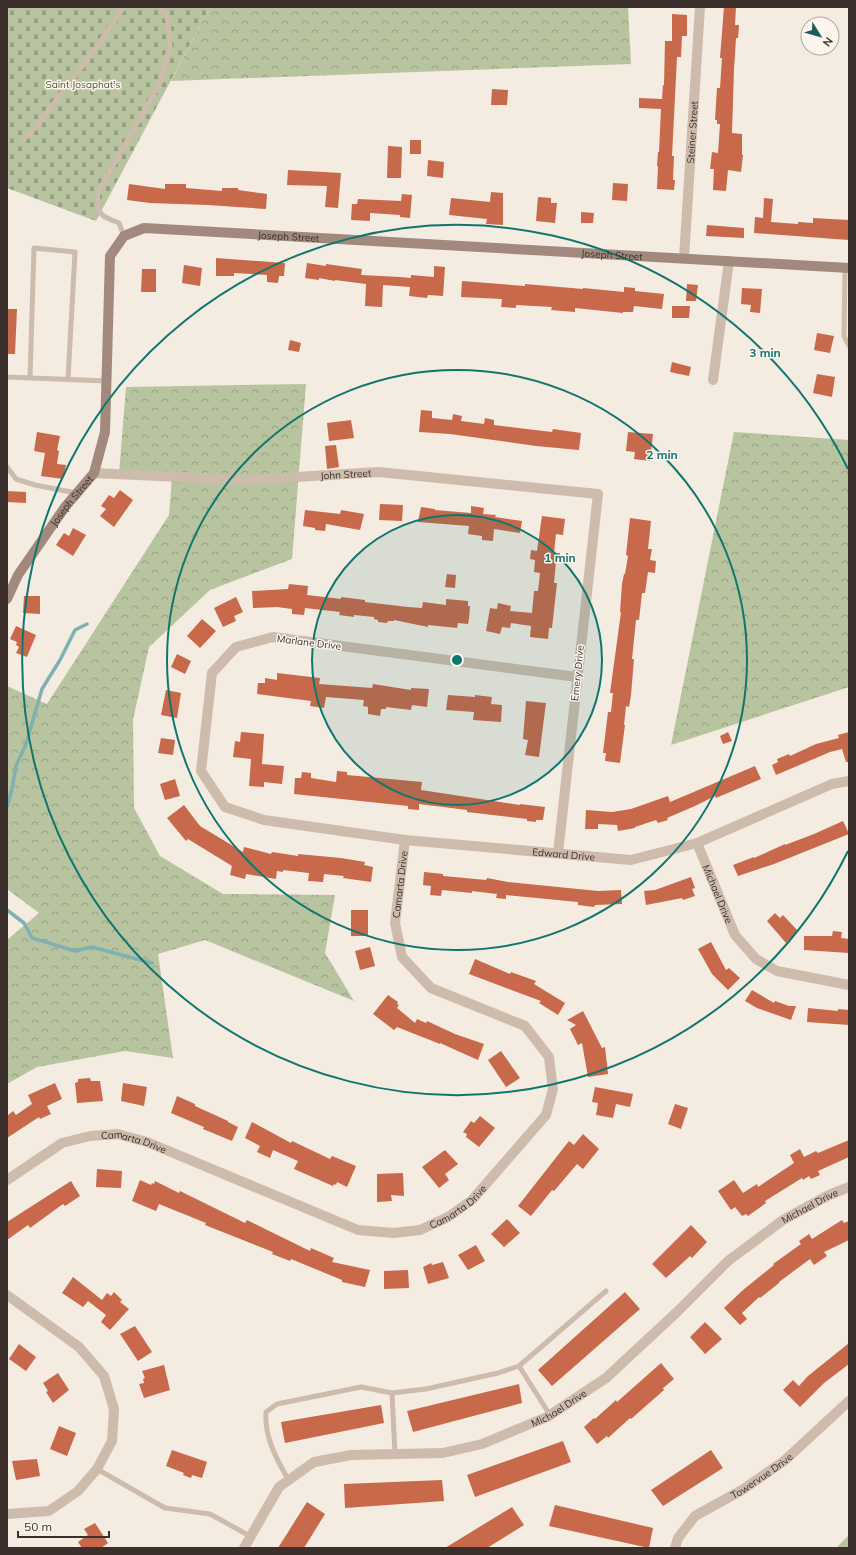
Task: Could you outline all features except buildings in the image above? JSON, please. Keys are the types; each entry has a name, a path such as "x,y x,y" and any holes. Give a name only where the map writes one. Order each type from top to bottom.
{"street":[{"name":"Steiner Street","path":"684,258 700,7"},
{"name":"Joseph Street","path":"7,599 18,575 65,507 94,473 105,432 110,256 124,236 144,228 847,268"},
{"path":"713,380 729,262"},
{"name":"John Street","path":"94,473 246,480 380,472 598,494"},
{"name":"Emery Drive","path":"558,853 598,494"},
{"name":"Marlane Drive","path":"264,820 225,807 201,771 212,673 236,647 273,637 577,677"},
{"name":"Edward Drive","path":"264,820 405,840 630,860 696,843 832,784 849,781"},
{"name":"Camarta Drive","path":"7,1180 62,1143 90,1136 118,1134 147,1142 358,1230 394,1233 420,1230 448,1217 472,1200 546,1115 553,1089 549,1057 525,1026 431,988 402,957 395,923 405,840"},
{"name":"Michael Drive","path":"696,843 735,935 756,959 777,971 849,985"},
{"name":"Michael Drive","path":"244,1548 280,1487 314,1462 351,1455 443,1453 482,1444 550,1415 606,1378 677,1312 728,1261 783,1220 829,1195 849,1187"},
{"path":"7,1295 78,1347 104,1376 114,1409 112,1441 97,1469 78,1491 49,1511 7,1514"},
{"name":"Towervue Drive","path":"675,1548 678,1538 695,1516 742,1490 784,1461 849,1401"}],"lane":[{"path":"23,140 94,51 124,7"},
{"path":"124,236 119,224 104,217 97,206 98,192 160,83 170,46 168,20 160,7"},
{"path":"30,378 34,248 75,252 68,379"},
{"path":"847,268 844,336 849,346"},
{"path":"7,377 107,381"},
{"path":"7,467 16,479 35,485 77,493"},
{"path":"288,1481 274,1454 265,1421 266,1412 278,1404 361,1387 392,1393 426,1389 498,1373 519,1366 606,1291"},
{"path":"519,1366 550,1415"},
{"path":"392,1393 395,1454"},
{"path":"97,1469 165,1508 210,1514 250,1536"}],"green space":[{"name":"Saint Josaphat's","path":"7,7 210,7 96,221 7,188"},
{"path":"210,7 628,7 631,64 171,81"},
{"path":"306,384 292,559 210,590 149,647 133,720 134,808 160,856 223,894 335,895 325,953 354,1001 205,940 158,954 173,1058 125,1051 37,1067 7,1084 7,940 39,913 7,889 7,686 47,704 169,515 172,477 119,474 126,387"},
{"path":"734,432 849,440 849,687 671,745"},
{"path":"849,1535 849,1548 836,1548"}],"waterway":[{"path":"7,807 16,766 26,744 42,689 60,660 75,630 87,624"},
{"path":"7,910 24,923 32,938 75,951 92,947 152,963"}]}
